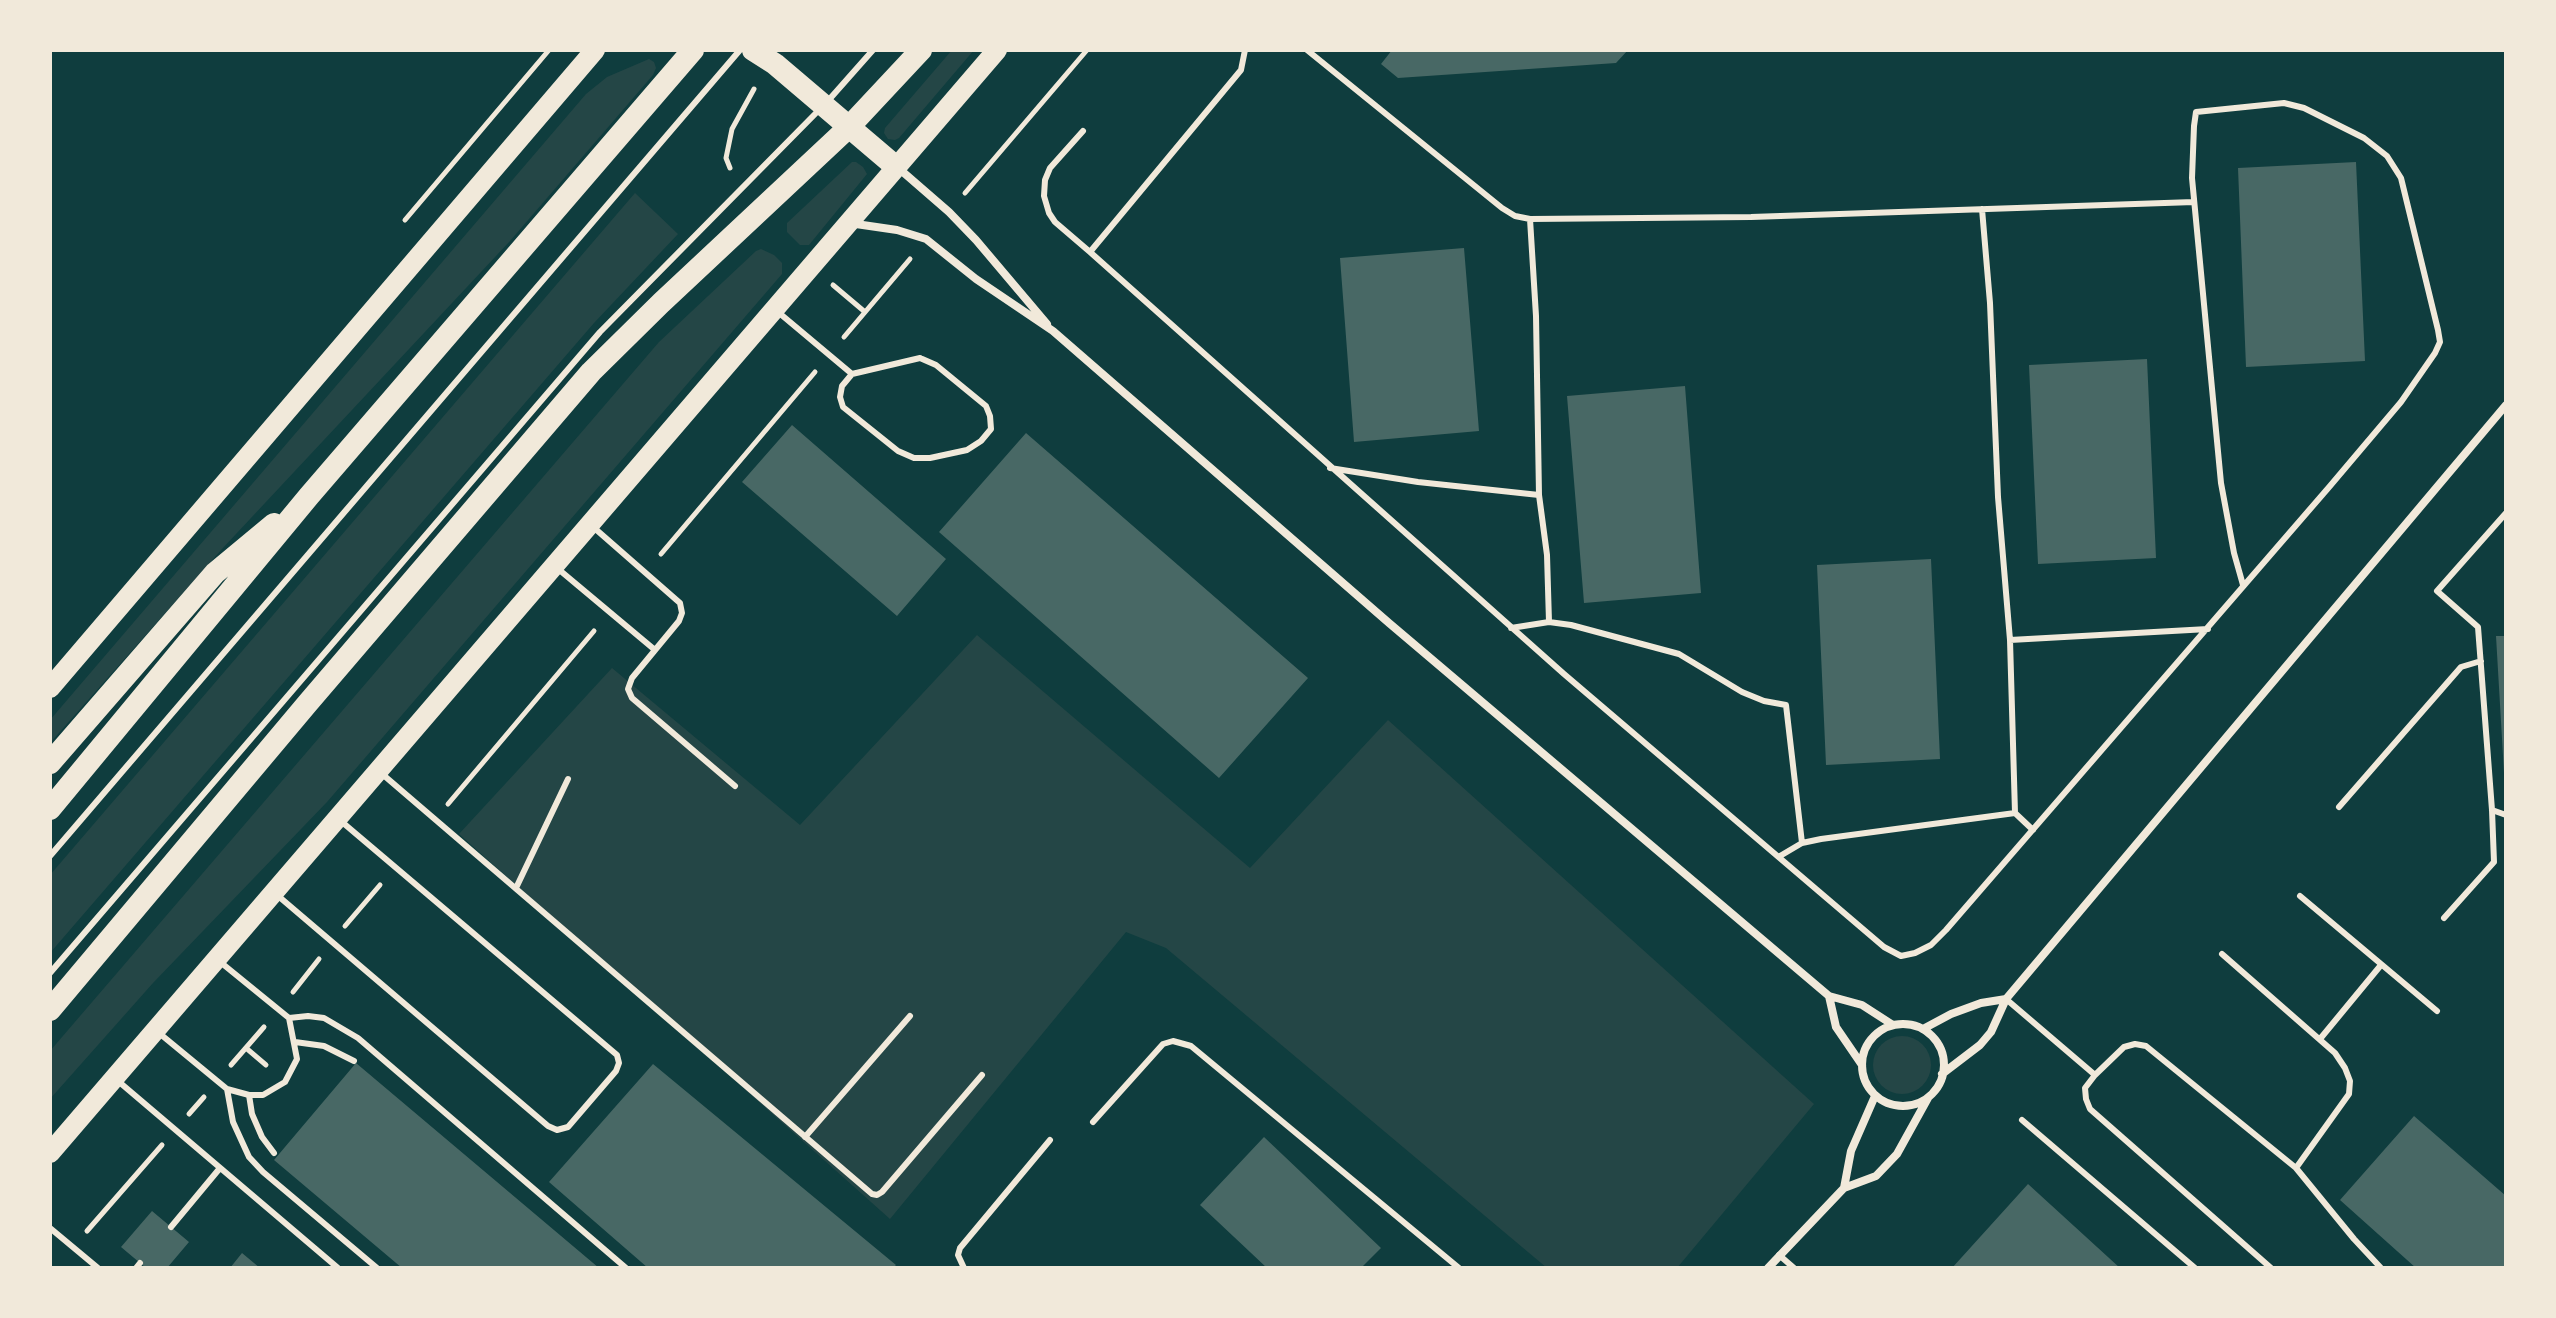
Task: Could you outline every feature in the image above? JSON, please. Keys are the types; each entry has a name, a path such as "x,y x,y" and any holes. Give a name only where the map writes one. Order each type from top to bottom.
{"highway":[{"path":"50,809 309,496 693,50"},
{"path":"753,50 775,64 895,166"},
{"path":"50,1010 591,372 849,127 921,50"},
{"path":"50,763 215,573 309,496"}],"main road":[{"path":"50,688 595,50"},
{"path":"50,1153 997,50"}],"street":[{"path":"895,166 949,212 995,260 1053,331"},
{"path":"848,223 897,230 926,239 976,279 1053,331 1401,634 1829,996 1862,1005 1893,1025"},
{"path":"1942,1074 1980,1045 1991,1032 2006,999 2506,405"},
{"path":"1829,996 1836,1027 1862,1065 1868,1087 1875,1096 1897,1105 1920,1102 1929,1096"},
{"path":"1923,1029 1981,1003 2006,999"},
{"path":"1768,1268 1844,1188 1876,1176 1897,1154 1929,1096 1938,1086 1944,1061 1934,1037 1923,1029 1903,1023 1874,1035 1863,1054 1862,1065"},
{"path":"1844,1188 1851,1151 1875,1096"}],"lane":[{"path":"50,856 740,50"},
{"path":"50,973 600,332 824,105 873,50"},
{"path":"1090,252 1241,70 1245,50"},
{"path":"1307,50 1502,208 1515,216 1530,219 1751,217 2194,202"},
{"path":"1083,131 1050,168 1045,180 1046,206 1055,222 1511,628 1780,856 1870,937 1901,956 1931,945 2033,830 2401,402 2440,342 2401,178 2387,156 2364,138 2304,108 2284,103 2196,112 2192,178 2221,483 2243,585"},
{"path":"1982,209 1990,303 1998,497 2010,640 2015,813 2033,830"},
{"path":"1530,219 1536,316 1539,495 1547,555 1549,622"},
{"path":"775,310 852,374"},
{"path":"920,358 936,365 986,406 991,429 981,441 967,450 914,458 898,451 843,407 840,397 842,386 852,374 920,358"},
{"path":"1330,468 1418,482 1539,495"},
{"path":"2444,918 2494,862 2478,627 2437,591 2506,513"},
{"path":"590,524 680,603 682,613 679,621 632,678 628,689 632,698 735,786"},
{"path":"555,566 655,650"},
{"path":"1511,628 1549,622 1597,630 1679,654 1742,692 1786,705 1802,843"},
{"path":"2010,640 2208,629"},
{"path":"2339,807 2461,667 2481,661"},
{"path":"378,771 805,1137 877,1195 982,1075"},
{"path":"516,888 568,779"},
{"path":"2492,810 2506,815"},
{"path":"1780,856 1802,843 2015,813"},
{"path":"274,892 548,1126 557,1130 568,1127 616,1071 619,1063 617,1055 337,818"},
{"path":"2300,896 2437,1011"},
{"path":"2222,954 2335,1053 2350,1081 2349,1094 2296,1168"},
{"path":"156,1031 227,1089 263,1095 285,1082 297,1059 289,1018 216,958"},
{"path":"2320,1039 2381,965"},
{"path":"2006,999 2095,1075"},
{"path":"805,1137 910,1016"},
{"path":"289,1018 324,1018 358,1038 626,1268"},
{"path":"1093,1122 1163,1044 1173,1041 1191,1046 1459,1268"},
{"path":"295,1042 324,1046 354,1061"},
{"path":"2271,1268 2090,1109 2085,1088 2124,1047 2135,1044 2146,1046 2296,1168 2381,1268"},
{"path":"115,1078 338,1268"},
{"path":"227,1089 233,1122 249,1157 377,1268"},
{"path":"249,1095 252,1114 262,1137 274,1153"},
{"path":"2022,1120 2195,1268"},
{"path":"964,1268 958,1255 960,1248 1050,1140"},
{"path":"171,1227 220,1168"},
{"path":"50,1228 98,1268"},
{"path":"1779,1255 1794,1268"}],"path":[{"path":"949,212 1087,50"},
{"path":"732,173 726,158 732,129 756,84"},
{"path":"645,572 926,239"},
{"path":"833,284 865,312"},
{"path":"435,819 610,613"},
{"path":"72,1247 218,1082 395,867"}],"shaded area":[{"path":"952,50 974,50 899,138 888,139 885,128"},
{"path":"649,59 656,68 653,75 510,241 222,549 50,743 50,720 586,94 607,77"},
{"path":"852,162 863,167 867,174 809,245 800,245 787,232 787,223"},
{"path":"635,193 678,234 594,323 50,953 50,875"},
{"path":"761,249 782,263 782,274 327,802 153,983 50,1099 50,1051 659,342"},
{"path":"977,635 1250,868 1388,720 1814,1104 1677,1268 1547,1268 1166,948 1126,932 890,1219 459,834 612,668 800,825"},
{"path":"1902,1036 1923,1044 1931,1065 1923,1086 1902,1094 1881,1086 1873,1065 1881,1044"}],"building":[{"path":"1392,50 1628,50 1616,63 1398,78 1381,64"},
{"path":"2356,162 2365,361 2246,367 2238,168"},
{"path":"1464,248 1479,431 1354,442 1340,258"},
{"path":"2147,359 2156,558 2038,564 2029,365"},
{"path":"1685,386 1701,593 1584,603 1567,396"},
{"path":"792,425 946,559 897,616 742,482"},
{"path":"1026,433 1308,678 1219,778 939,532"},
{"path":"1931,559 1940,759 1826,765 1817,565"},
{"path":"2496,636 2506,636 2506,773 2504,773"},
{"path":"356,1063 599,1268 402,1268 274,1160"},
{"path":"653,1064 896,1265 893,1268 648,1268 549,1182"},
{"path":"2414,1116 2506,1196 2506,1268 2416,1268 2340,1200"},
{"path":"1264,1137 1381,1248 1361,1268 1267,1268 1200,1205"},
{"path":"2028,1184 2120,1268 1952,1268"},
{"path":"152,1211 189,1242 167,1268 146,1268 121,1247"},
{"path":"242,1253 260,1268 230,1268"}]}
